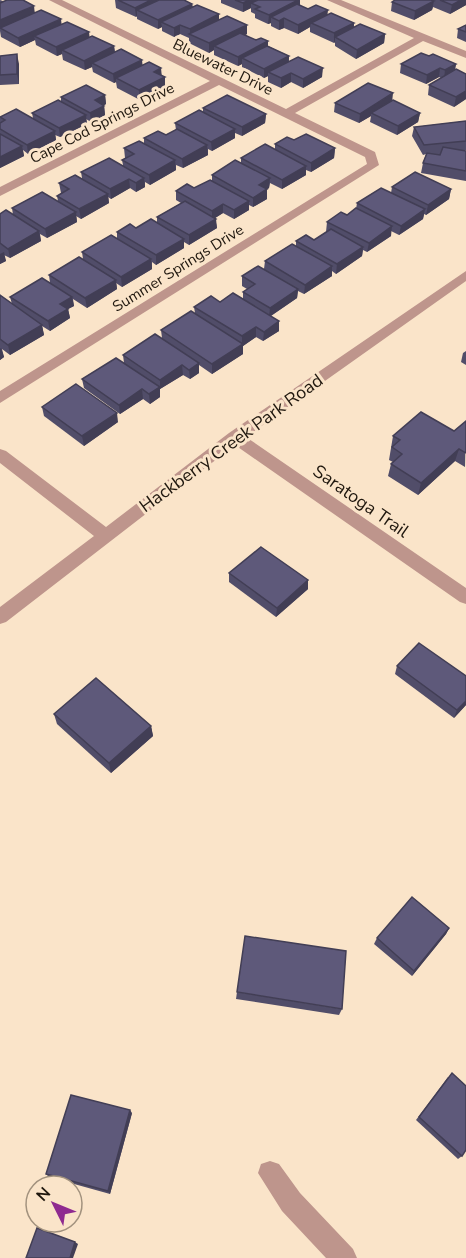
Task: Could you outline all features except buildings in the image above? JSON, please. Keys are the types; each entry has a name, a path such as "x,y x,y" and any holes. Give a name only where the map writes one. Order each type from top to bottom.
{"street":[{"name":"Bluewater Drive","path":"54,0 371,155 373,165"},
{"path":"332,0 466,55"},
{"path":"348,6 360,0"},
{"path":"286,114 423,38"},
{"name":"Cape Cod Springs Drive","path":"0,192 218,81"},
{"name":"Summer Springs Drive","path":"0,398 373,165"},
{"name":"Hackberry Creek Park Road","path":"0,617 235,437 466,275"},
{"name":"Saratoga Trail","path":"235,437 466,597"},
{"path":"0,455 73,509 105,536"},
{"path":"270,1173 291,1202 344,1258"}]}
